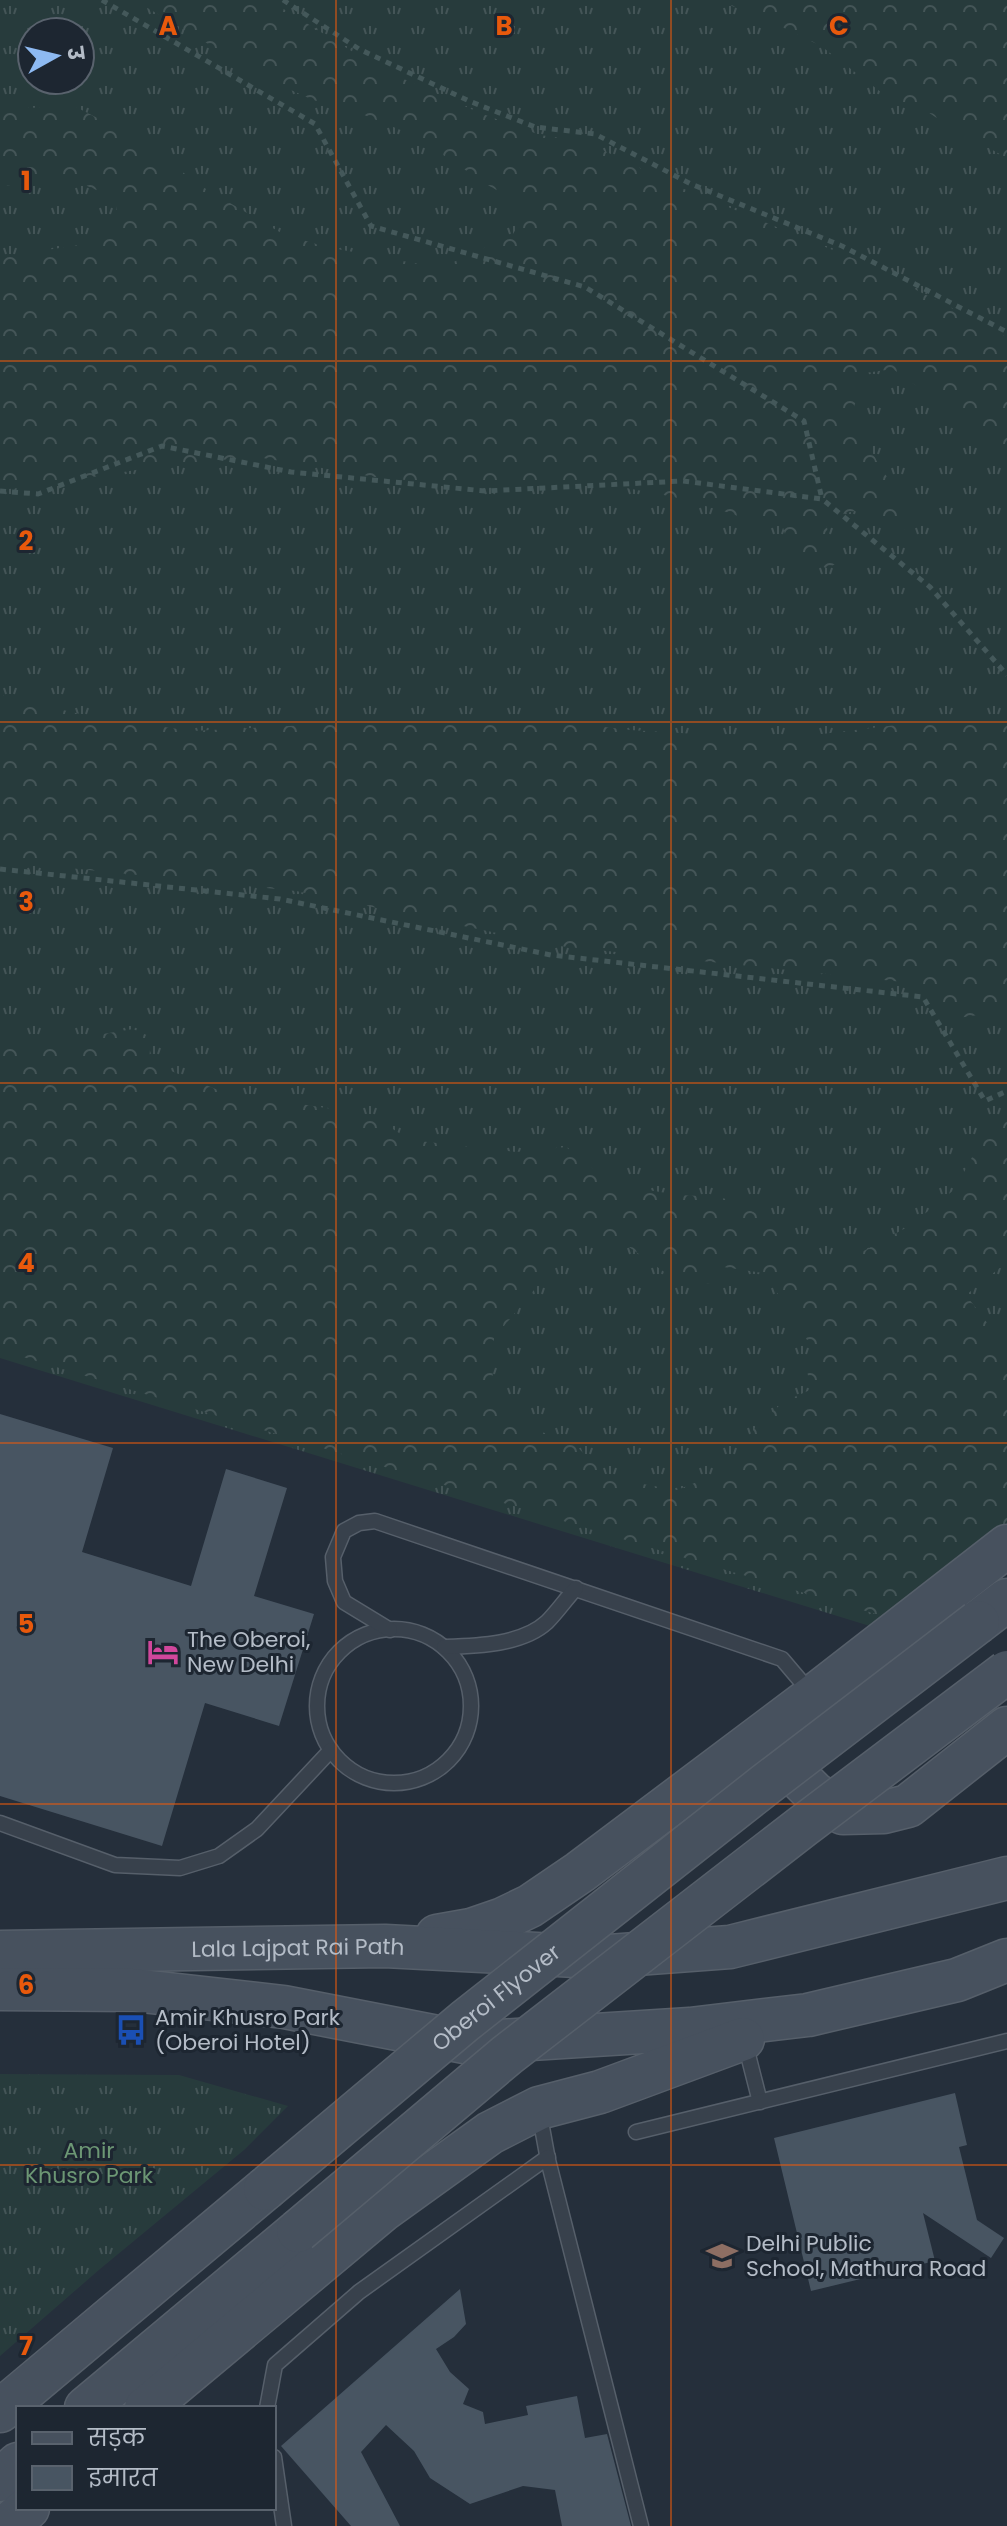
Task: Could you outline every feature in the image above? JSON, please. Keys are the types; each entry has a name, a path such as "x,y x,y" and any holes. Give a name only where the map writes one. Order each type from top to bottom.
{"main road":[{"path":"385,1946 471,1930 530,1906 814,1696 1007,1546"},
{"name":"Oberoi Flyover","path":"0,2411 465,2021 766,1784 1007,1600"},
{"path":"88,2406 507,2055 1007,1672"},
{"path":"814,1696 799,1726 793,1750 800,1779 843,1813 884,1812 908,1806 1007,1728"},
{"name":"Lala Lajpat Rai Path","path":"0,1952 385,1946 596,1957 730,1947 1007,1878"},
{"path":"0,1989 133,1990 284,2007 469,2043 690,2029 808,2015 957,1980 1007,1960"},
{"path":"148,2406 383,2210 490,2133 539,2108 600,2092 808,2015"},
{"path":"0,2480 16,2466"},
{"path":"7,2526 26,2510"}],"lane":[{"path":"390,1630 344,1602 335,1581 333,1557 344,1531 359,1523 375,1521 782,1659 814,1696"},
{"path":"444,1647 512,1640 545,1624 576,1588"},
{"path":"390,1630 423,1634 444,1647 460,1667 470,1691 471,1718 462,1743 446,1763 424,1778 399,1783 373,1781 349,1769 331,1750 320,1728 317,1703 322,1679 334,1658 352,1641 374,1631 390,1630"},
{"path":"0,1823 115,1865 180,1868 219,1856 257,1829 331,1750"},
{"path":"744,2039 760,2102"},
{"path":"636,2132 1007,2041"},
{"path":"539,2108 548,2157 641,2526"},
{"path":"267,2406 275,2365 359,2292 548,2157"},
{"path":"276,2471 284,2526"}],"path":[{"path":"102,0 315,124 371,226 585,287 804,421 822,499"},
{"path":"283,0 359,49 469,101 535,127 595,134 691,184 842,246 1007,332"},
{"path":"0,491 38,494 162,446 291,472 485,491 683,481 822,499 930,587 1007,675"},
{"path":"0,869 280,899 551,955 923,997 985,1101 1007,1091"}],"green space":[{"path":"0,0 1007,0 1007,1534 886,1631 0,1358"},
{"path":"134,0 269,0 379,68 480,113 540,135 586,142 679,187 862,262 996,331 1007,338 1007,460 942,404 893,369 865,373 852,413 880,467 910,509 904,530 854,511 826,519 830,551 841,562 826,568 792,556 780,518 758,524 674,497 600,483 487,488 375,477 257,457 173,464 0,490 0,257 86,244 116,225 117,199 62,175 0,187 0,97 15,108 76,107 140,140 201,186 283,234 326,247 441,268 513,234 528,208 415,136 357,112 313,100 271,81"},
{"path":"724,0 1007,0 1007,158 925,110 886,96 821,46"},
{"path":"0,695 84,715 191,731 501,715 630,730 781,739 921,722 1007,725 1007,1007 958,1018 903,982 559,946 296,891 0,861"},
{"path":"133,1029 151,1037 149,1062 250,1103 294,1103 371,1115 410,1140 516,1152 566,1147 613,1184 678,1195 721,1197 767,1218 824,1256 860,1253 911,1225 955,1189 978,1146 1007,1110 1007,1262 966,1295 1007,1349 1007,1522 886,1617 0,1350 0,1042 49,1043","holes":["605,1240 629,1247 684,1286 710,1283 717,1266 763,1273 795,1318 813,1351 807,1369 810,1390 783,1402 752,1431 737,1466 677,1490 609,1478 574,1444 526,1426 492,1394 494,1338 569,1248"]},
{"name":"Amir Khusro Park","path":"0,2074 179,2075 288,2106 244,2150 0,2356"}],"building":[{"path":"0,1414 113,1448 82,1552 191,1586 226,1469 287,1488 254,1596 314,1614 279,1726 205,1703 162,1846 0,1796"},
{"path":"955,2093 967,2145 959,2147 977,2220 1004,2238 991,2258 923,2213 935,2261 811,2291 774,2138"},
{"path":"460,2289 466,2324 436,2349 450,2372 469,2389 463,2404 483,2412 485,2424 528,2415 526,2406 577,2396 585,2438 607,2434 631,2526 562,2526 555,2490 523,2486 470,2504 430,2478 414,2451 386,2425 361,2452 400,2526 351,2526 281,2446"}],"place":[{"name":"The Oberoi, New Delhi","path":"163,1652"},
{"name":"Amir Khusro Park (Oberoi Hotel)","path":"131,2030"},
{"name":"Delhi Public School, Mathura Road","path":"722,2256"}]}
